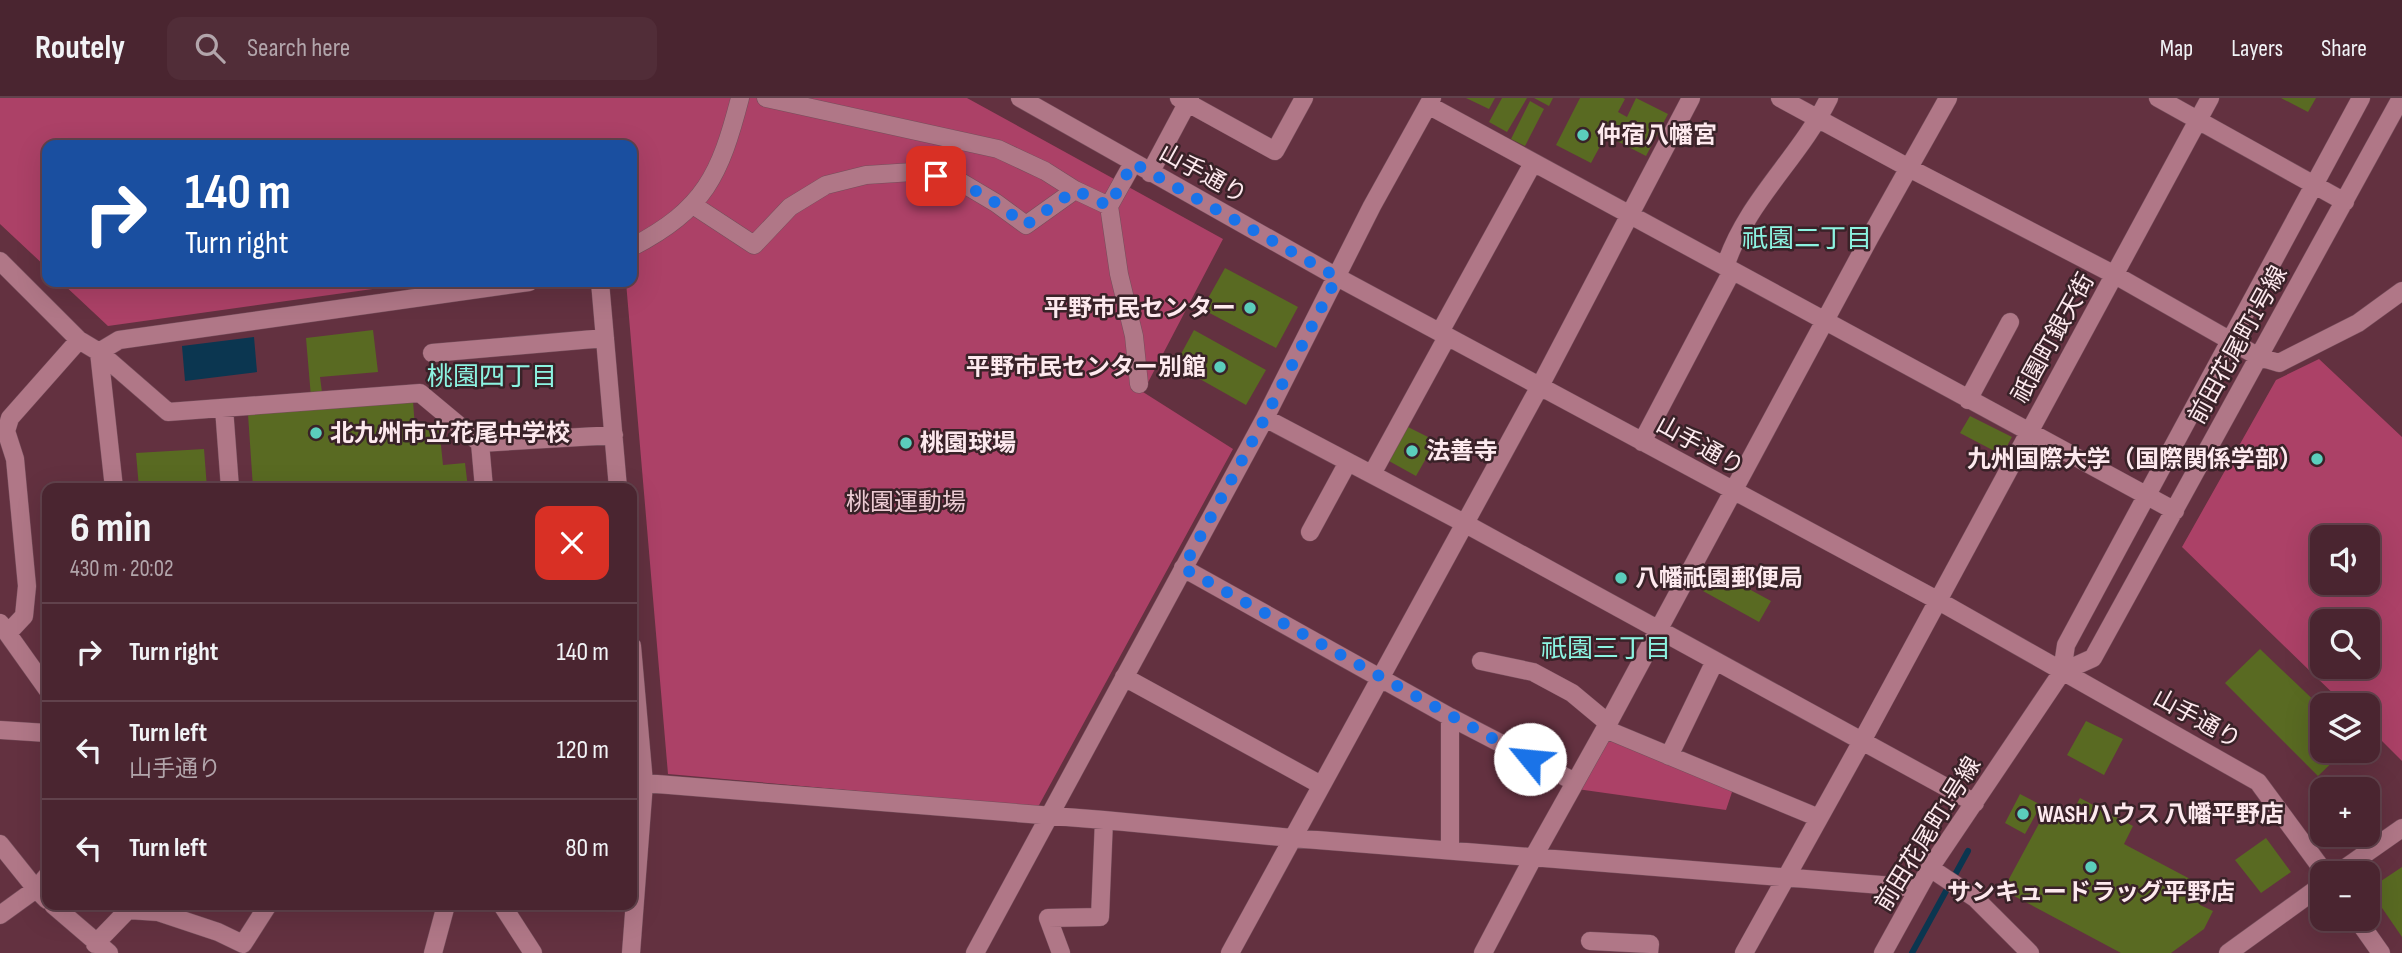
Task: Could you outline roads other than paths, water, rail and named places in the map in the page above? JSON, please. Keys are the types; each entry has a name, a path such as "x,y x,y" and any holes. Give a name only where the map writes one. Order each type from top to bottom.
{"street":[{"path":"637,244 662,231 693,205 713,177 728,147 740,98"},
{"path":"766,98 998,149 1045,170 1075,190 1109,206"},
{"name":"山手通り","path":"1020,98 1337,277 1937,600 2259,782 2316,861"},
{"path":"1150,173 1185,100 1275,151 1304,98"},
{"path":"1230,953 1540,387 1692,98"},
{"path":"1780,98 2115,275 2259,357 2279,363 2358,323 2402,292"},
{"path":"1642,442 1729,269 1733,242 1746,217 1819,119 1829,98"},
{"path":"1483,953 1948,98"},
{"path":"2158,98 2345,202"},
{"name":"祇園町銀天街","path":"1744,953 1862,741 2210,98"},
{"name":"前田花尾町1号線","path":"1884,953 1919,888 1944,878 1975,803 2062,672 2066,645 2316,186 2361,98"},
{"name":"前田花尾町1号線","path":"2062,672 2093,658 2401,98"},
{"path":"975,953 1265,418 1430,102 1533,163 2175,511"},
{"path":"1133,163 1109,206 1119,274 1134,336 1139,384"},
{"path":"1372,474 1533,163"},
{"path":"693,205 754,245 790,207 826,185 866,174 913,172 959,181 1026,225 1075,190"},
{"path":"0,261 79,340 99,352 168,412 420,393 480,443 614,435"},
{"path":"99,352 119,340 494,287"},
{"path":"600,287 618,483"},
{"path":"1968,400 2010,323"},
{"path":"432,353 605,338"},
{"path":"42,682 4,628 24,616 27,586 15,460 6,431 10,418 79,340"},
{"path":"99,352 113,483"},
{"path":"224,408 230,483"},
{"path":"1265,418 1464,523 1975,803"},
{"path":"480,443 484,483"},
{"path":"1310,532 1348,462"},
{"path":"1183,568 1450,717 1575,782"},
{"path":"1481,661 1533,672 1572,693 1606,726 1819,818"},
{"path":"1669,755 1715,661"},
{"path":"1124,677 1321,785"},
{"path":"1450,717 1450,850"},
{"path":"0,730 42,733"},
{"path":"637,759 637,806"},
{"path":"638,782 1919,888"},
{"path":"1061,953 1048,918 1100,917 1104,820"},
{"path":"2355,861 2402,828"},
{"path":"0,844 42,887"},
{"path":"1944,878 1975,898 2030,953"},
{"path":"0,915 42,889"},
{"path":"2228,953 2310,894"},
{"path":"59,910 102,948 128,910"},
{"path":"165,910 243,944 265,910"},
{"path":"433,953 445,910"},
{"path":"505,910 533,953"},
{"path":"631,953 633,910"},
{"path":"2365,931 2381,953"},
{"path":"1590,941 1650,944 1649,953"}],"water":[{"path":"254,337 257,372 185,381 182,346"}],"waterway":[{"path":"1912,953 1968,851"}],"place":[{"name":"仲宿八幡宮","path":"1583,135"},
{"name":"平野市民センター","path":"1250,308"},
{"name":"平野市民センター別館","path":"1220,367"},
{"name":"北九州市立花尾中学校","path":"316,433"},
{"name":"桃園球場","path":"906,443"},
{"name":"法善寺","path":"1412,451"},
{"name":"九州国際大学（国際関係学部）","path":"2317,459"},
{"name":"八幡祇園郵便局","path":"1621,578"},
{"name":"WASHハウス 八幡平野店","path":"2023,814"},
{"name":"サンキュードラッグ平野店","path":"2091,867"}],"district":[{"name":"祇園二丁目","path":"1807,239"},
{"name":"桃園四丁目","path":"492,377"},
{"name":"祇園三丁目","path":"1606,649"}],"park label":[{"name":"桃園運動場","path":"906,502"}]}
